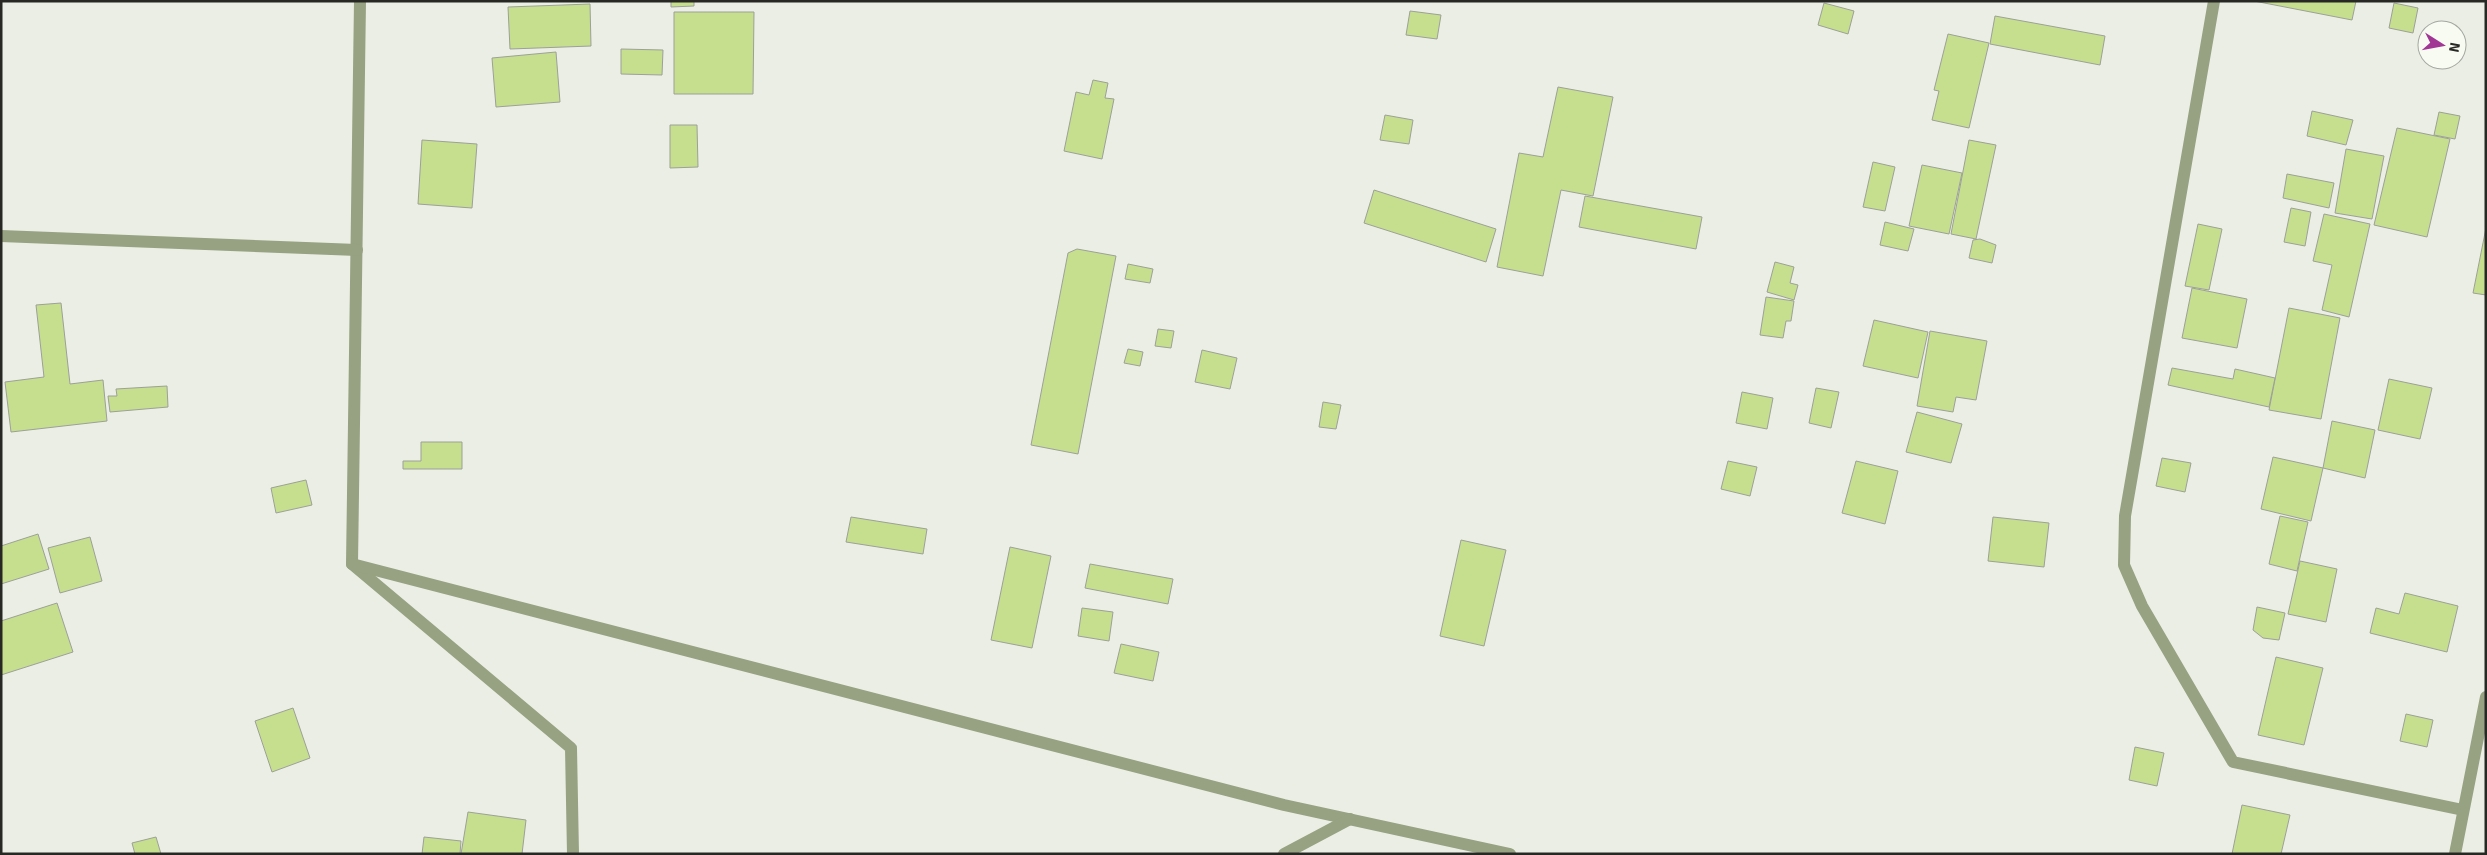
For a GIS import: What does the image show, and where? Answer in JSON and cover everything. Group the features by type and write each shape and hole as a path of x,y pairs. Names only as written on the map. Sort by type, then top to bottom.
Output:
{"street":[{"path":"352,564 360,1"},
{"path":"2214,1 2125,516 2124,565 2142,606 2233,762 2463,810"},
{"path":"1,236 357,250"},
{"path":"352,564 1284,805 1510,854"},
{"path":"352,564 571,748 574,854"},
{"path":"2455,854 2486,696"},
{"path":"1284,854 1350,819"}],"building":[{"path":"671,1 694,1 694,6 671,7"},
{"path":"2254,1 2356,1 2352,20"},
{"path":"1824,3 1854,11 1848,34 1818,25"},
{"path":"2394,3 2418,8 2413,33 2389,28"},
{"path":"590,4 591,46 510,49 508,7"},
{"path":"1410,11 1441,15 1437,39 1406,35"},
{"path":"674,12 754,12 753,94 674,94"},
{"path":"1995,16 2105,36 2100,65 1990,44"},
{"path":"1948,34 1989,43 1969,128 1932,120 1939,91 1934,90"},
{"path":"621,49 663,50 662,75 621,74"},
{"path":"556,52 560,102 496,107 492,58"},
{"path":"1093,80 1108,83 1105,98 1114,99 1102,159 1064,151 1076,92 1089,95"},
{"path":"1558,87 1613,97 1593,196 1561,190 1543,276 1497,267 1519,153 1543,157"},
{"path":"2312,111 2353,120 2346,145 2307,136"},
{"path":"2439,112 2460,116 2455,139 2434,135"},
{"path":"1385,115 1413,120 1409,144 1380,140"},
{"path":"670,125 697,125 698,167 670,168"},
{"path":"2397,128 2450,139 2427,237 2374,225"},
{"path":"422,140 477,144 472,208 418,204"},
{"path":"1969,140 1996,145 1976,239 1951,234"},
{"path":"2346,149 2384,156 2372,219 2335,213"},
{"path":"1873,162 1895,167 1885,211 1863,207"},
{"path":"1922,165 1962,173 1949,234 1909,226"},
{"path":"2287,174 2334,183 2329,208 2283,198"},
{"path":"1374,190 1496,229 1486,262 1364,223"},
{"path":"1585,196 1702,217 1696,249 1579,227"},
{"path":"2291,208 2311,212 2305,246 2284,242"},
{"path":"2324,214 2370,224 2349,317 2322,310 2332,265 2313,261"},
{"path":"1885,222 1914,229 1908,251 1880,245"},
{"path":"2198,224 2222,229 2209,290 2185,286"},
{"path":"2486,228 2486,295 2473,293"},
{"path":"1980,239 1996,245 1992,263 1969,258 1973,240"},
{"path":"1077,249 1116,256 1078,454 1031,445 1068,253"},
{"path":"1775,262 1794,267 1790,283 1798,285 1794,300 1767,292"},
{"path":"1128,264 1153,269 1150,283 1125,279"},
{"path":"2192,288 2247,299 2237,348 2182,338"},
{"path":"1766,297 1794,301 1791,321 1786,321 1783,338 1760,335"},
{"path":"61,303 70,384 103,380 107,421 11,432 5,382 44,377 36,305"},
{"path":"2289,308 2340,318 2321,419 2269,410"},
{"path":"1874,320 1928,332 1918,378 1863,366"},
{"path":"1158,329 1174,331 1171,348 1155,346"},
{"path":"1930,331 1987,341 1976,400 1956,397 1953,412 1917,406"},
{"path":"1128,349 1143,352 1140,366 1124,363"},
{"path":"1202,350 1237,358 1230,389 1195,382"},
{"path":"2172,368 2233,379 2235,369 2275,378 2269,407 2168,385"},
{"path":"2389,379 2432,388 2420,439 2378,430"},
{"path":"167,386 168,407 110,412 108,396 117,396 116,389"},
{"path":"1816,388 1839,392 1831,428 1809,423"},
{"path":"1742,392 1773,398 1767,429 1736,423"},
{"path":"1323,402 1341,405 1336,429 1319,427"},
{"path":"1917,412 1962,424 1951,463 1906,452"},
{"path":"2332,421 2375,430 2365,478 2323,468"},
{"path":"421,442 462,442 462,469 403,469 403,461 421,461"},
{"path":"2273,457 2323,468 2311,521 2261,509"},
{"path":"2162,458 2191,463 2185,492 2156,486"},
{"path":"1728,461 1757,467 1750,496 1721,489"},
{"path":"1856,461 1898,471 1885,524 1842,513"},
{"path":"306,480 312,505 276,513 271,488"},
{"path":"2280,516 2308,522 2297,571 2269,564"},
{"path":"851,517 927,529 923,554 846,542"},
{"path":"1993,517 2049,523 2044,567 1988,561"},
{"path":"38,534 49,569 1,584 1,546"},
{"path":"90,537 102,581 60,593 48,548"},
{"path":"1461,540 1506,550 1484,646 1440,636"},
{"path":"1010,547 1051,556 1032,648 991,640"},
{"path":"2300,561 2337,569 2326,622 2288,614"},
{"path":"1090,564 1173,579 1168,604 1085,588"},
{"path":"2405,593 2458,606 2447,652 2370,633 2376,608 2399,614"},
{"path":"57,603 73,652 1,675 1,621"},
{"path":"2257,607 2285,613 2279,640 2263,638 2253,630"},
{"path":"1082,608 1113,612 1109,641 1078,636"},
{"path":"1121,644 1159,652 1153,681 1114,673"},
{"path":"2276,657 2323,668 2304,745 2258,735"},
{"path":"293,708 310,758 272,772 255,721"},
{"path":"2406,714 2433,720 2427,747 2400,741"},
{"path":"2135,747 2164,753 2157,786 2129,780"},
{"path":"2242,805 2290,815 2281,854 2232,854"},
{"path":"468,812 526,820 522,854 461,854"},
{"path":"156,837 161,854 135,854 132,843"},
{"path":"424,837 461,841 460,854 422,854"}]}
